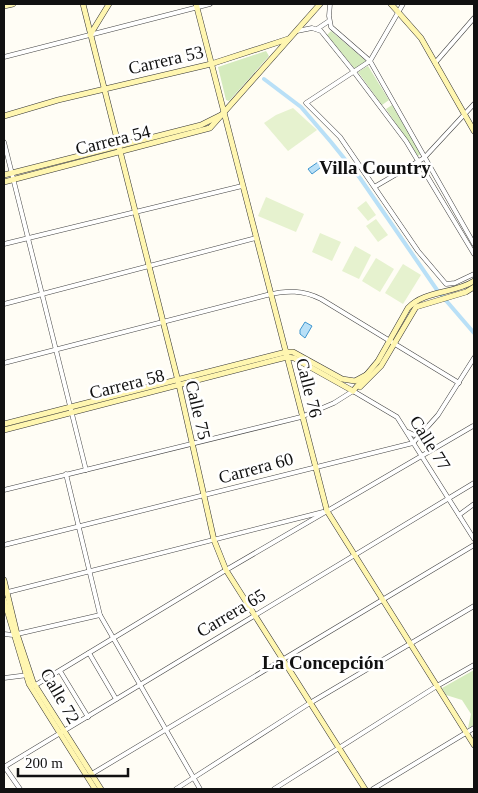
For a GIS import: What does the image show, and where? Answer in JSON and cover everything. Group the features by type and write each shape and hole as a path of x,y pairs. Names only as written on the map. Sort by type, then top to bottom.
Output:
{"street":[{"path":"4,6 13,4"},
{"name":"Calle 75","path":"82,4 178,382 214,540 226,570 365,789"},
{"path":"90,35 109,4"},
{"path":"4,57 196,5 210,4"},
{"path":"291,38 320,4"},
{"path":"330,4 329,21 331,27 370,61 474,244"},
{"path":"391,4 420,38 474,132"},
{"path":"403,4 397,10 370,61 307,100 307,106 340,137 376,186 418,251 446,284 455,283 474,274"},
{"name":"Calle 76","path":"196,5 301,417 327,511 474,745"},
{"path":"435,63 474,18"},
{"path":"86,19 93,24 98,22"},
{"path":"297,31 317,29 329,21"},
{"path":"323,34 327,28 331,27"},
{"path":"317,29 354,72 419,162 474,254"},
{"name":"Carrera 53","path":"4,116 104,89 211,64 291,38"},
{"name":"Carrera 54","path":"4,182 210,128 291,38"},
{"path":"382,109 392,102"},
{"path":"226,124 234,103"},
{"path":"376,186 424,158 474,104"},
{"name":"Carrera 54","path":"4,175 201,125 224,114"},
{"path":"166,134 168,140"},
{"path":"4,142 86,470"},
{"path":"60,160 62,167"},
{"path":"4,244 242,186"},
{"path":"4,304 256,238"},
{"path":"4,490 301,417 334,403 373,376 416,306 464,288 474,281"},
{"path":"448,294 466,292 474,286"},
{"path":"4,363 270,294 294,291 308,293 321,299 459,382"},
{"path":"353,391 393,341"},
{"path":"286,355 293,352 349,381 360,379 368,374"},
{"name":"Carrera 58","path":"4,424 22,422 286,355"},
{"name":"Calle 77","path":"286,355 391,412 408,432 421,456 474,539"},
{"path":"413,443 438,415 474,358"},
{"name":"Carrera 58","path":"4,430 22,422"},
{"path":"34,687 226,570 473,426"},
{"path":"408,432 414,435 425,431"},
{"name":"Carrera 60","path":"4,545 79,528 314,466 413,443"},
{"path":"66,474 100,615 142,684 200,789"},
{"name":"Carrera 65","path":"4,767 449,499 474,482"},
{"path":"459,515 474,504"},
{"path":"5,593 327,511"},
{"path":"297,518 303,521 301,527"},
{"path":"89,776 474,545"},
{"name":"Calle 72","path":"4,580 5,593 15,635"},
{"name":"Calle 72","path":"4,600 28,675 95,789"},
{"path":"176,789 310,703 474,606"},
{"path":"4,634 15,635 100,615"},
{"path":"89,653 116,699"},
{"path":"274,789 437,686 474,665"},
{"path":"60,671 88,716"},
{"path":"4,678 28,675"},
{"path":"373,789 474,728"},
{"path":"4,767 20,789"},
{"name":"Calle 72","path":"89,776 100,789"}],"green space":[{"path":"331,31 366,61 355,69 327,35"},
{"path":"266,51 269,56 229,101 226,100 218,67"},
{"path":"368,66 389,100 382,105 358,72"},
{"path":"392,105 421,154 418,156 386,109"},
{"path":"293,108 317,130 288,151 264,123 276,115"},
{"path":"266,197 304,214 296,232 258,216"},
{"path":"366,201 376,215 368,221 357,208"},
{"path":"376,219 388,235 378,242 366,226"},
{"path":"320,233 341,242 332,261 312,252"},
{"path":"355,246 371,255 359,279 342,271"},
{"path":"376,258 394,269 380,292 362,281"},
{"path":"403,264 421,275 403,304 385,293"},
{"path":"474,670 474,725 468,728 471,714 462,700 446,695 442,688"}],"water":[{"path":"321,160 324,165 312,174 308,169"},
{"path":"305,322 312,326 305,338 300,334 300,330"}],"waterway":[{"path":"264,79 301,107 331,142 360,178 437,290 474,333"}],"district":[{"name":"Villa Country","path":"375,167"},
{"name":"La Concepción","path":"323,662"}]}
